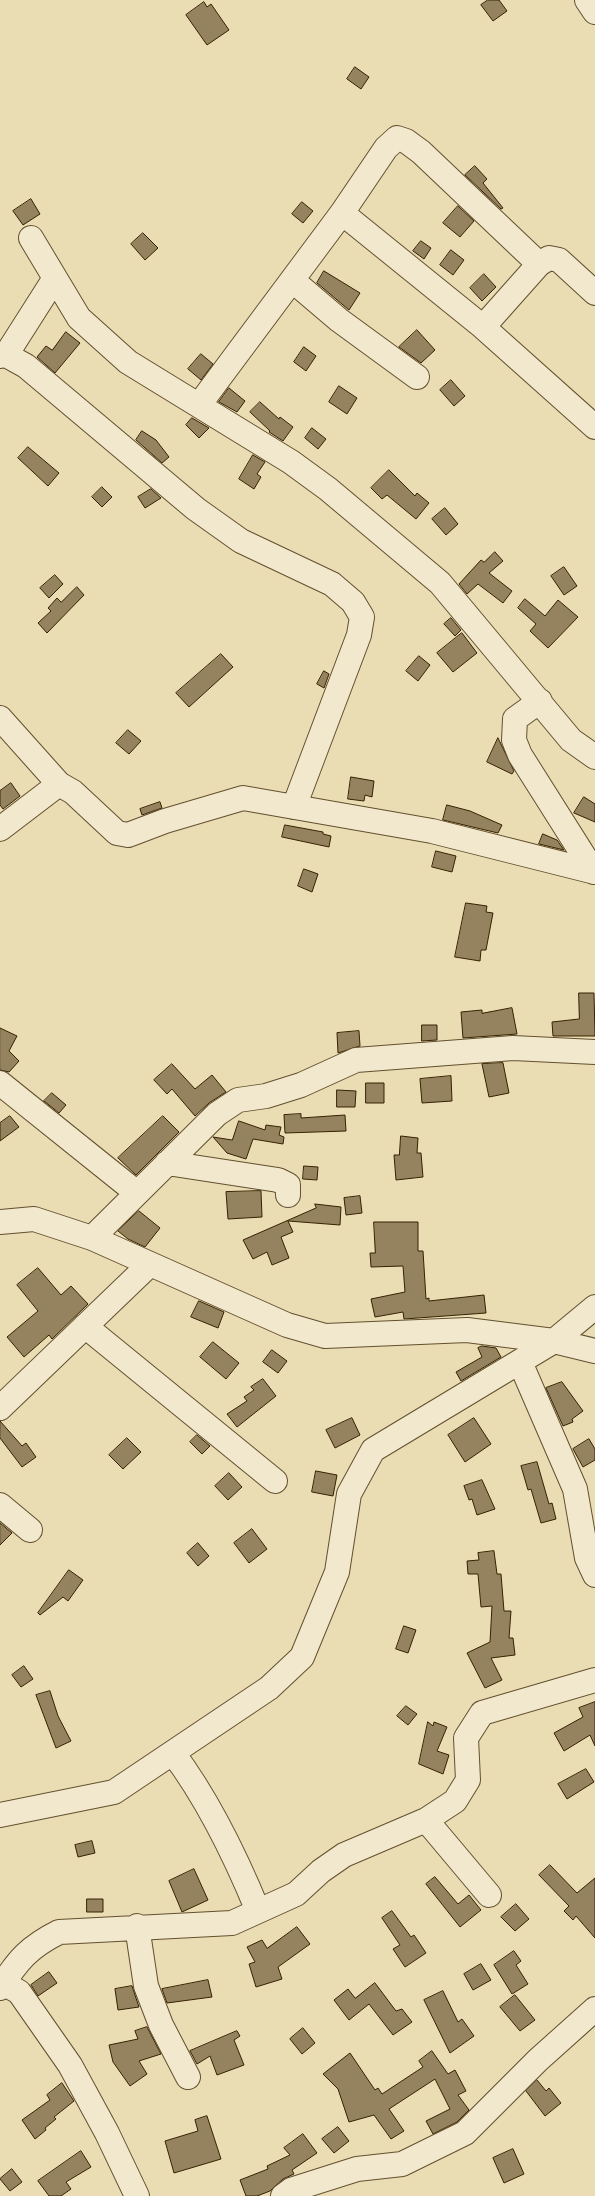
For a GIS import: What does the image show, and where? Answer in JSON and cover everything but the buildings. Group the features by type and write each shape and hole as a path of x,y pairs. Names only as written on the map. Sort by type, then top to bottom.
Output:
{"street":[{"path":"587,0 595,12"},
{"path":"199,405 342,213 386,148 397,138 406,141 420,152 539,264"},
{"path":"342,213 483,328 595,427"},
{"path":"31,238 79,318 121,355 291,462 328,489 440,583 571,740 595,757"},
{"path":"483,328 539,264 549,258 559,260 595,293"},
{"path":"55,278 3,356 26,366 196,509 241,541 332,584 353,602 362,617 359,635 294,808"},
{"path":"292,280 339,320 417,377"},
{"path":"540,701 515,719 514,740 520,755 595,872"},
{"path":"0,718 59,784 73,792 117,833 128,835 165,821 243,798 432,831 595,872"},
{"path":"0,829 59,784"},
{"path":"92,1238 217,1114 238,1100 266,1096 302,1085 356,1060 513,1048 595,1052"},
{"path":"0,1083 137,1193"},
{"path":"167,1163 278,1180 288,1185 288,1195"},
{"path":"0,1222 34,1219 92,1238 287,1325 325,1336 467,1330 554,1342 595,1351"},
{"path":"0,1408 150,1264"},
{"path":"0,1815 114,1792 269,1688 302,1657 337,1572 349,1494 373,1450 554,1342 595,1307"},
{"path":"85,1326 274,1481"},
{"path":"520,1362 575,1489 587,1558 595,1575"},
{"path":"0,1505 30,1530"},
{"path":"137,2196 107,2132 70,2065 19,1992 2,1986 13,1968 35,1944 59,1932 137,1926 232,1923 296,1894 321,1871 344,1855 426,1820 455,1801 468,1780 466,1738 482,1713 595,1680"},
{"path":"173,1753 198,1786 241,1871 258,1911"},
{"path":"426,1820 489,1895"},
{"path":"137,1926 146,1986 161,2025 188,2078"},
{"path":"283,2196 291,2190 357,2169 402,2164 466,2133 538,2060 595,2009"}]}
